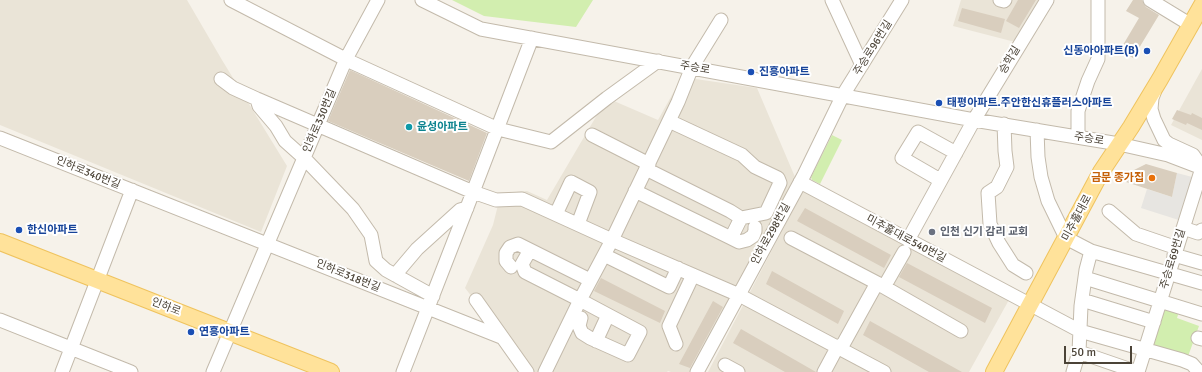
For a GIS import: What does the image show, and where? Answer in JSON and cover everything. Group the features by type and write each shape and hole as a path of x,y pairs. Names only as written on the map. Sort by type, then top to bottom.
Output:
{"main road":[{"name":"미추홀대로","path":"994,372 1101,172 1160,79 1202,5"},
{"name":"인하로","path":"0,242 331,372"}],"street":[{"path":"231,0 346,59 498,128 551,142 607,98 658,61"},
{"name":"인하로330번길","path":"213,372 346,59 378,0"},
{"name":"주승로","path":"422,0 481,29 974,120 1119,144 1168,156 1202,168"},
{"path":"832,0 862,65"},
{"name":"주승로96번길","path":"843,95 901,0"},
{"path":"1000,0 1005,0"},
{"name":"승학길","path":"974,120 1046,0"},
{"path":"1078,137 1078,111 1088,81 1098,59 1098,0"},
{"path":"1150,0 1191,25"},
{"path":"545,372 590,280 612,240 678,102 692,68 721,20"},
{"path":"403,372 474,192 532,38"},
{"path":"221,79 233,88 257,99 474,192 496,200 522,199 556,214 739,295 840,347 884,372"},
{"path":"1160,79 1152,98 1151,109 1156,124 1164,140 1169,144 1193,155 1202,168"},
{"name":"인하로298번길","path":"697,372 800,182 843,95"},
{"path":"257,99 259,106 276,126 285,141 304,158 353,209 371,235 376,261 430,302"},
{"path":"824,372 906,246 940,180 974,120"},
{"path":"592,135 741,218 766,213 780,184 778,178 755,167 742,155 669,121"},
{"path":"1004,124 1007,168 998,187 988,193 990,224 999,243 1013,265 1026,274"},
{"path":"1037,130 1038,157 1041,177 1048,201 1066,238 1091,251 1202,283"},
{"path":"940,180 902,158 918,132 956,153"},
{"name":"인하로340번길","path":"0,138 132,190 62,372"},
{"name":"주승로69번길","path":"1138,372 1202,168"},
{"path":"556,214 571,182 590,192 578,224"},
{"name":"미추홀대로540번길","path":"800,182 906,246 1013,295 1080,331 1182,360 1192,364 1199,372"},
{"path":"132,190 267,244"},
{"path":"635,191 739,242 747,240 753,236 755,227"},
{"path":"395,275 417,249 460,210 467,208"},
{"path":"1109,211 1136,234 1202,263"},
{"path":"731,238 741,218"},
{"path":"1183,228 1201,234"},
{"path":"791,238 881,285 961,331"},
{"name":"인하로318번길","path":"267,244 430,302 501,336"},
{"path":"511,267 506,261 506,253 510,247 518,244 590,280"},
{"path":"530,250 522,264 525,272 640,332 628,355 582,333 579,326 581,318"},
{"path":"1073,372 1079,352 1082,300 1091,251"},
{"path":"604,255 669,287 678,268"},
{"path":"676,344 669,326 693,275"},
{"path":"1085,278 1202,314"},
{"path":"476,300 526,372"},
{"path":"1082,300 1154,322"},
{"path":"596,341 608,315"},
{"path":"0,320 131,372"},
{"path":"1079,352 1138,372"},
{"path":"725,365 738,372"}],"shaded area":[{"path":"0,0 187,0 287,166 261,232 0,125"},
{"path":"961,0 1040,0 1015,42 953,26"},
{"path":"1202,69 1202,140 1171,125"},
{"name":"진흥아파트","path":"682,77 757,88 795,177 691,372 531,372 465,288 493,225 501,193 527,191 547,200 607,98 658,120"},
{"path":"1177,173 1196,178 1185,222 1141,208 1147,189 1172,197"},
{"path":"803,191 1010,298 969,372 708,372"}],"green space":[{"path":"452,0 593,0 576,27 484,16"},
{"path":"832,135 842,140 820,184 812,180 811,177"},
{"path":"1165,297 1181,305 1177,318 1199,326 1186,362 1145,350"}],"building":[{"path":"1018,0 1036,0 1019,28 1006,21"},
{"path":"1133,0 1142,0 1146,7 1159,15 1133,58 1120,50 1139,18 1126,11"},
{"path":"962,8 1005,19 1001,33 958,21"},
{"name":"윤성아파트","path":"350,70 487,133 469,181 328,121"},
{"path":"1177,110 1191,115 1192,113 1202,118 1202,130 1187,123 1186,125 1172,119"},
{"name":"금문 종가집","path":"1146,164 1177,173 1172,197 1126,182 1134,170"},
{"path":"805,208 891,255 884,268 797,221"},
{"path":"907,263 992,308 985,323 899,277"},
{"path":"772,271 844,311 838,324 766,284"},
{"path":"601,278 665,311 660,323 594,291"},
{"path":"713,301 723,307 690,368 679,364"},
{"path":"870,321 962,372 929,372 863,335"},
{"path":"741,329 816,372 785,372 733,343"}],"place":[{"name":"신동아아파트(B)","path":"1147,51"},
{"name":"진흥아파트","path":"751,72"},
{"name":"태평아파트.주안한신휴플러스아파트","path":"939,103"},
{"name":"윤성아파트","path":"409,127"},
{"name":"금문 종가집","path":"1152,178"},
{"name":"한신아파트","path":"19,230"},
{"name":"인천 신기 감리 교회","path":"932,232"},
{"name":"연흥아파트","path":"191,332"}]}
